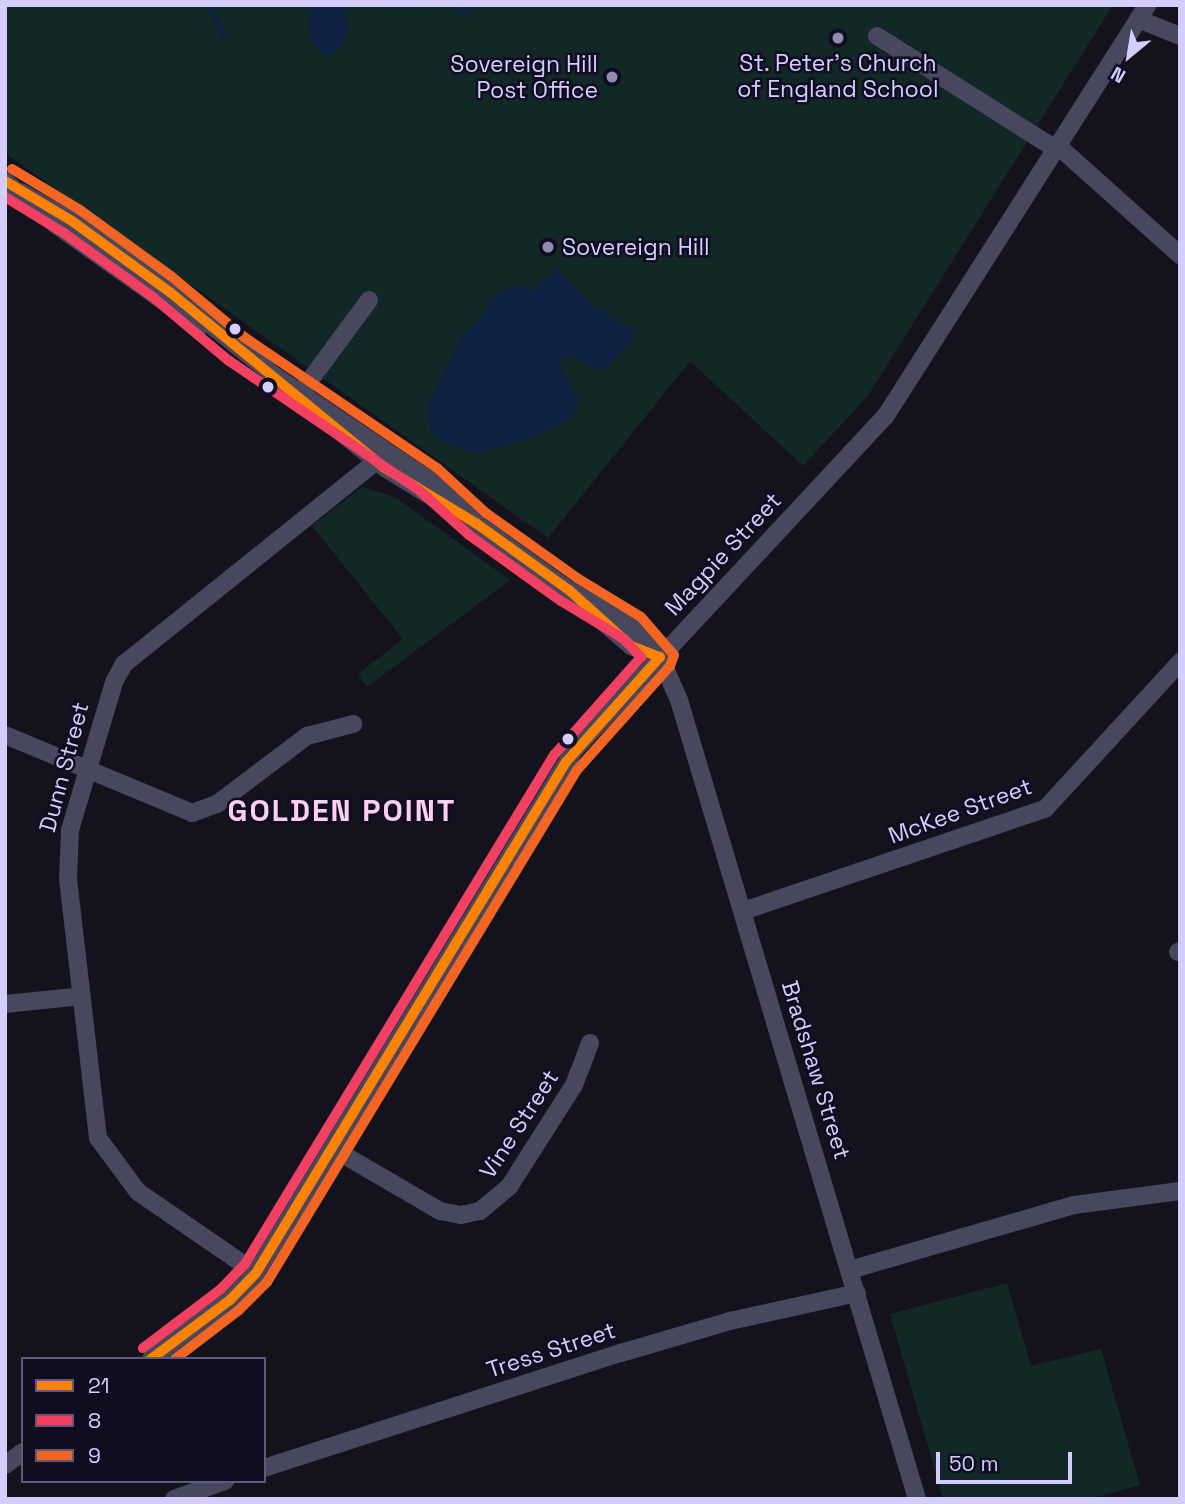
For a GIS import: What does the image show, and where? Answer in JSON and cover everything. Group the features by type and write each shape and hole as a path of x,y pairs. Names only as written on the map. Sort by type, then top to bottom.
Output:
{"street":[{"path":"1142,12 1180,36"},
{"name":"Magpie Street","path":"153,1357 230,1300 256,1273 566,762 660,657 885,417 1142,12"},
{"path":"877,36 1057,148 1180,255"},
{"path":"5,181 382,457 429,480 477,524 569,590 631,646 660,657"},
{"path":"302,391 369,300"},
{"path":"272,374 302,391 382,457"},
{"name":"Dunn Street","path":"256,1273 138,1192 102,1146 67,857 87,768 124,664 382,457"},
{"name":"Bradshaw Street","path":"660,657 679,700 917,1499"},
{"name":"McKee Street","path":"743,911 1045,809 1180,662"},
{"path":"5,735 87,768 179,810 197,813 217,804 307,736 353,724"},
{"path":"5,1004 82,996"},
{"name":"Vine Street","path":"332,1148 440,1211 469,1214 489,1206 509,1187 574,1085 590,1043"},
{"path":"850,1270 1074,1205 1180,1191"},
{"name":"Tress Street","path":"266,1467 621,1353 730,1321 857,1293"},
{"path":"5,1465 21,1453"},
{"path":"174,1499 219,1483"}],"green space":[{"name":"Sovereign Hill","path":"5,5 1113,5 867,397 803,466 690,361 548,538 5,153"},
{"path":"362,487 395,497 510,580 367,687 358,674 403,639 312,526"},
{"path":"1007,1283 1031,1366 1101,1349 1140,1485 1089,1499 943,1499 890,1314"}],"water":[{"path":"556,269 590,303 634,331 631,343 605,369 595,370 572,355 562,359 560,364 579,400 574,415 539,435 477,454 438,440 429,427 427,405 461,337 480,319 494,296 517,284 531,292"}],"waterway":[{"path":"209,5 223,36"},
{"path":"387,5 417,5"},
{"path":"453,5 467,14"},
{"path":"319,7 329,7 330,12 329,17 319,17 319,7"}],"transit line":[{"name":"9","path":"12,169 80,210 171,276 244,337 437,468 486,513 577,578 641,617 674,655 670,666 577,770 267,1282 239,1310 178,1357"},
{"name":"21","path":"5,181 72,221 171,293 385,468 477,524 569,590 631,646 660,657"},
{"name":"8","path":"5,197 64,233 154,298 228,360 420,491 469,535 561,601 624,639 641,657 554,755 245,1264 221,1289 143,1348"},
{"name":"21","path":"154,1357 230,1300 256,1273 566,762 660,657"}],"place":[{"name":"St. Peter's Church of England School","path":"838,38"},
{"name":"Sovereign Hill Post Office","path":"612,77"},
{"name":"Sovereign Hill","path":"548,247"}],"district":[{"name":"GOLDEN POINT","path":"342,811"}]}
